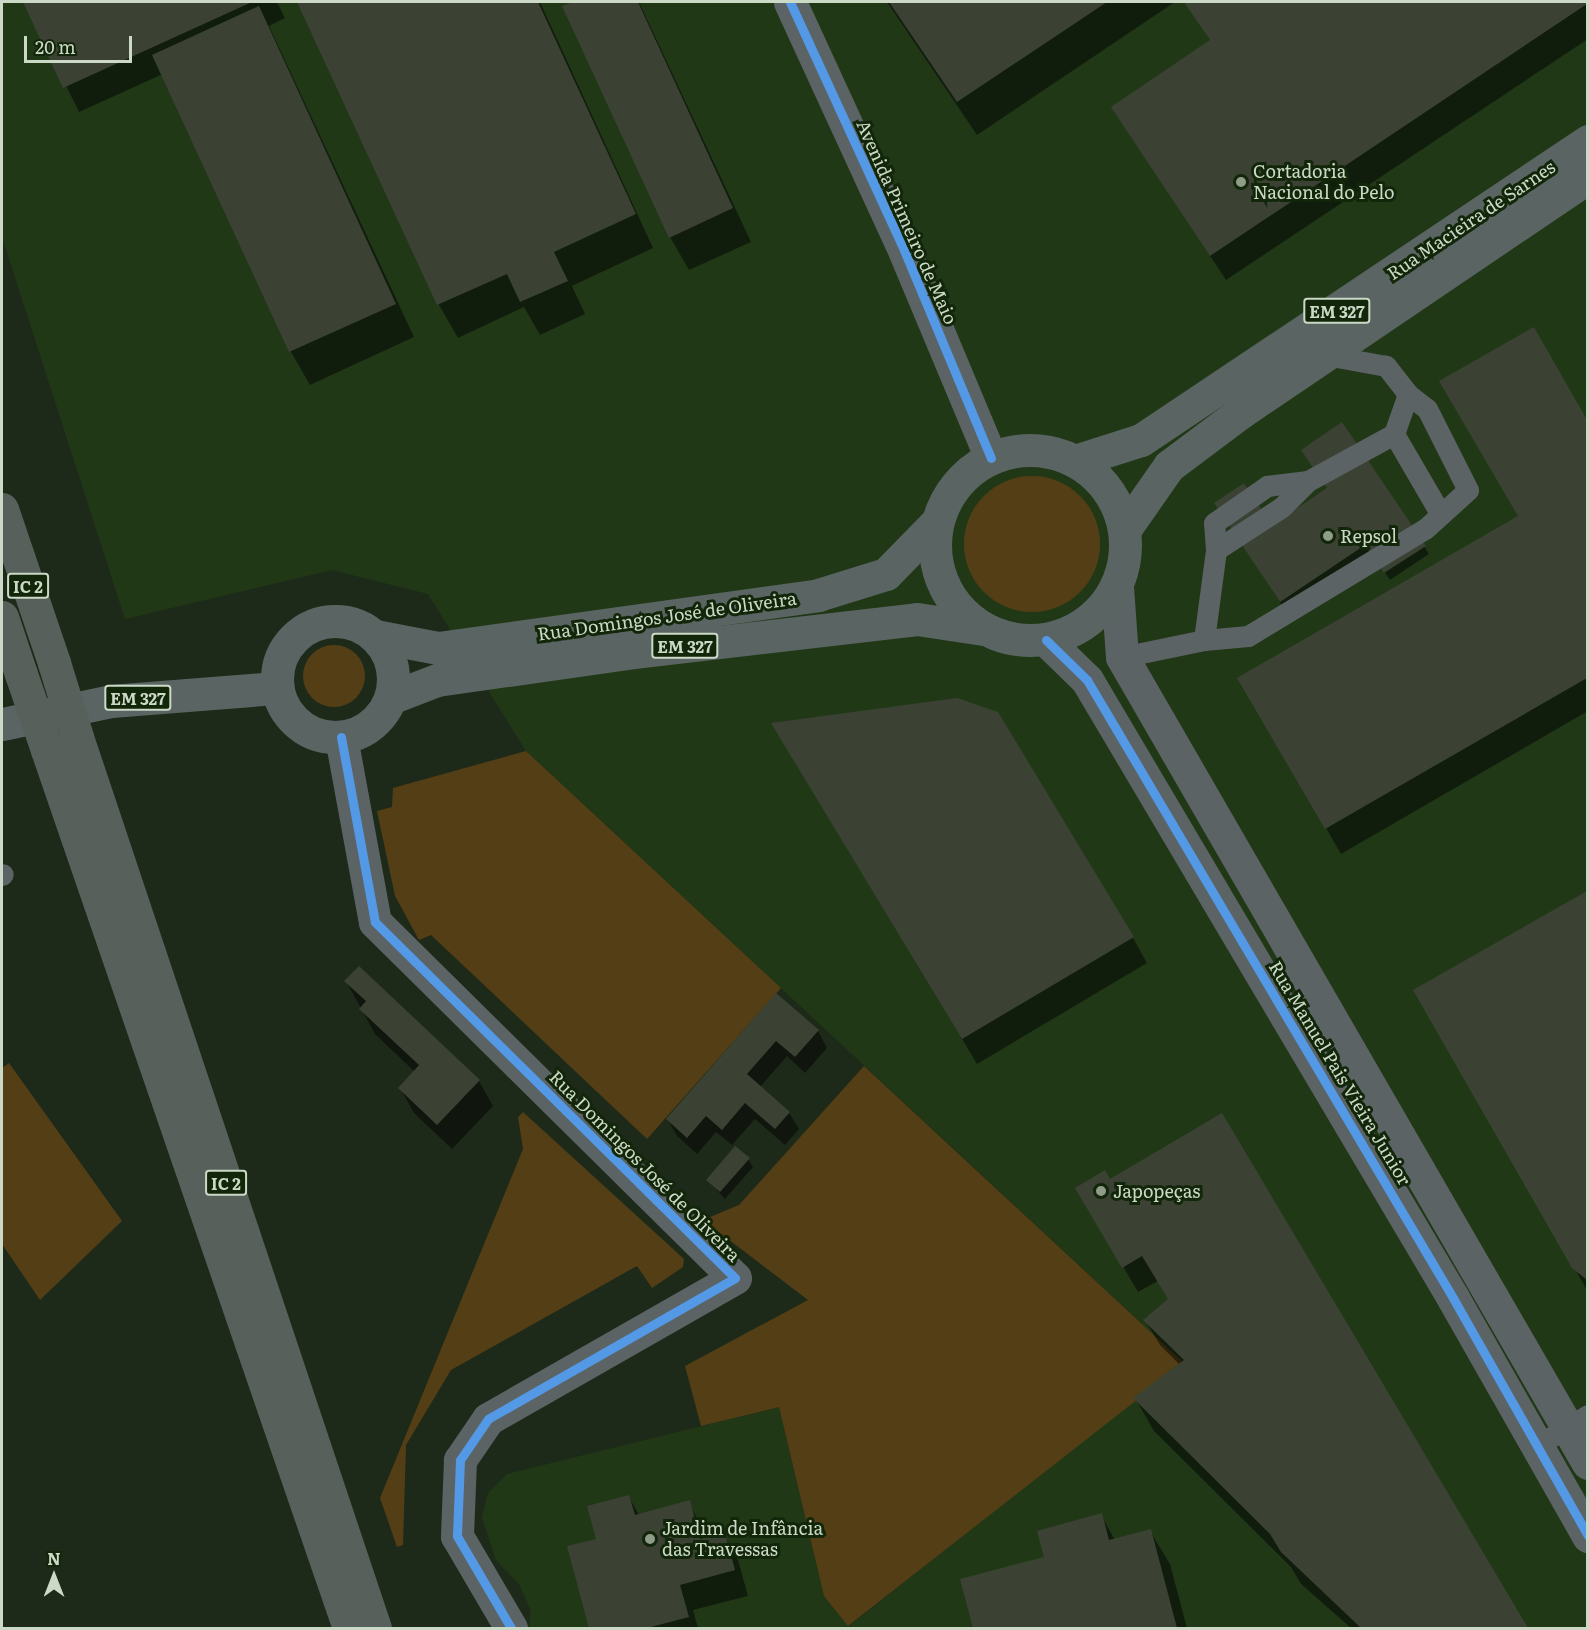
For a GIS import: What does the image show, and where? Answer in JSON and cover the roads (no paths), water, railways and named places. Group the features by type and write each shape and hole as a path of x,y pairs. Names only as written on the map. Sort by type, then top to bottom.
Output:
{"highway":[{"name":"IC 2","path":"2,509 375,1629"},
{"name":"IC 2","path":"2,617 349,1629"}],"main road":[{"name":"Rua Macieira de Sarnes","path":"1076,461 1150,434 1587,141"},
{"name":"Rua Macieira de Sarnes","path":"1125,530 1169,466 1326,355 1587,177"},
{"name":"EM 327","path":"1019,450 1048,451 1076,461 1099,478 1116,502 1125,530 1126,559 1117,587 1100,611 1077,629 1046,640 1014,639 983,629 958,609 941,581 935,553 936,524 947,496 966,474 991,458 1019,450"},
{"name":"Rua Domingos José de Oliveira","path":"277,688 283,653 308,627 343,621 375,636 438,648 818,595 886,574 936,524"},
{"name":"Rua Domingos José de Oliveira","path":"390,698 437,680 657,649 917,619 983,629"},
{"path":"277,688 293,719 324,736 341,737 371,725 390,698 392,665 375,636"},
{"name":"EM 327","path":"2,724 111,701 277,688"}],"street":[{"name":"Avenida Primeiro de Maio","path":"790,2 901,243 991,458"},
{"name":"Rua Manuel Pais Vieira Junior","path":"1117,587 1122,657 1577,1421 1587,1463"},
{"name":"Rua Manuel Pais Vieira Junior","path":"1046,640 1087,680 1447,1288 1587,1536"},
{"name":"Rua Domingos José de Oliveira","path":"341,737 375,922 735,1278 488,1419 460,1460 456,1536 511,1629"}],"lane":[{"path":"1122,657 1204,640 1248,636 1425,530 1440,513 1468,490 1427,409 1408,394 1386,366 1326,355"},
{"path":"1204,640 1216,550 1214,523 1267,486 1308,481 1394,434 1408,394"},
{"path":"1394,434 1440,513"},
{"path":"1536,1446 1577,1421"}],"place":[{"name":"Cortadoria Nacional do Pelo","path":"1241,182"},
{"name":"Repsol","path":"1328,536"},
{"name":"Japopeças","path":"1101,1191"},
{"name":"Jardim de Infância das Travessas","path":"650,1539"}]}
